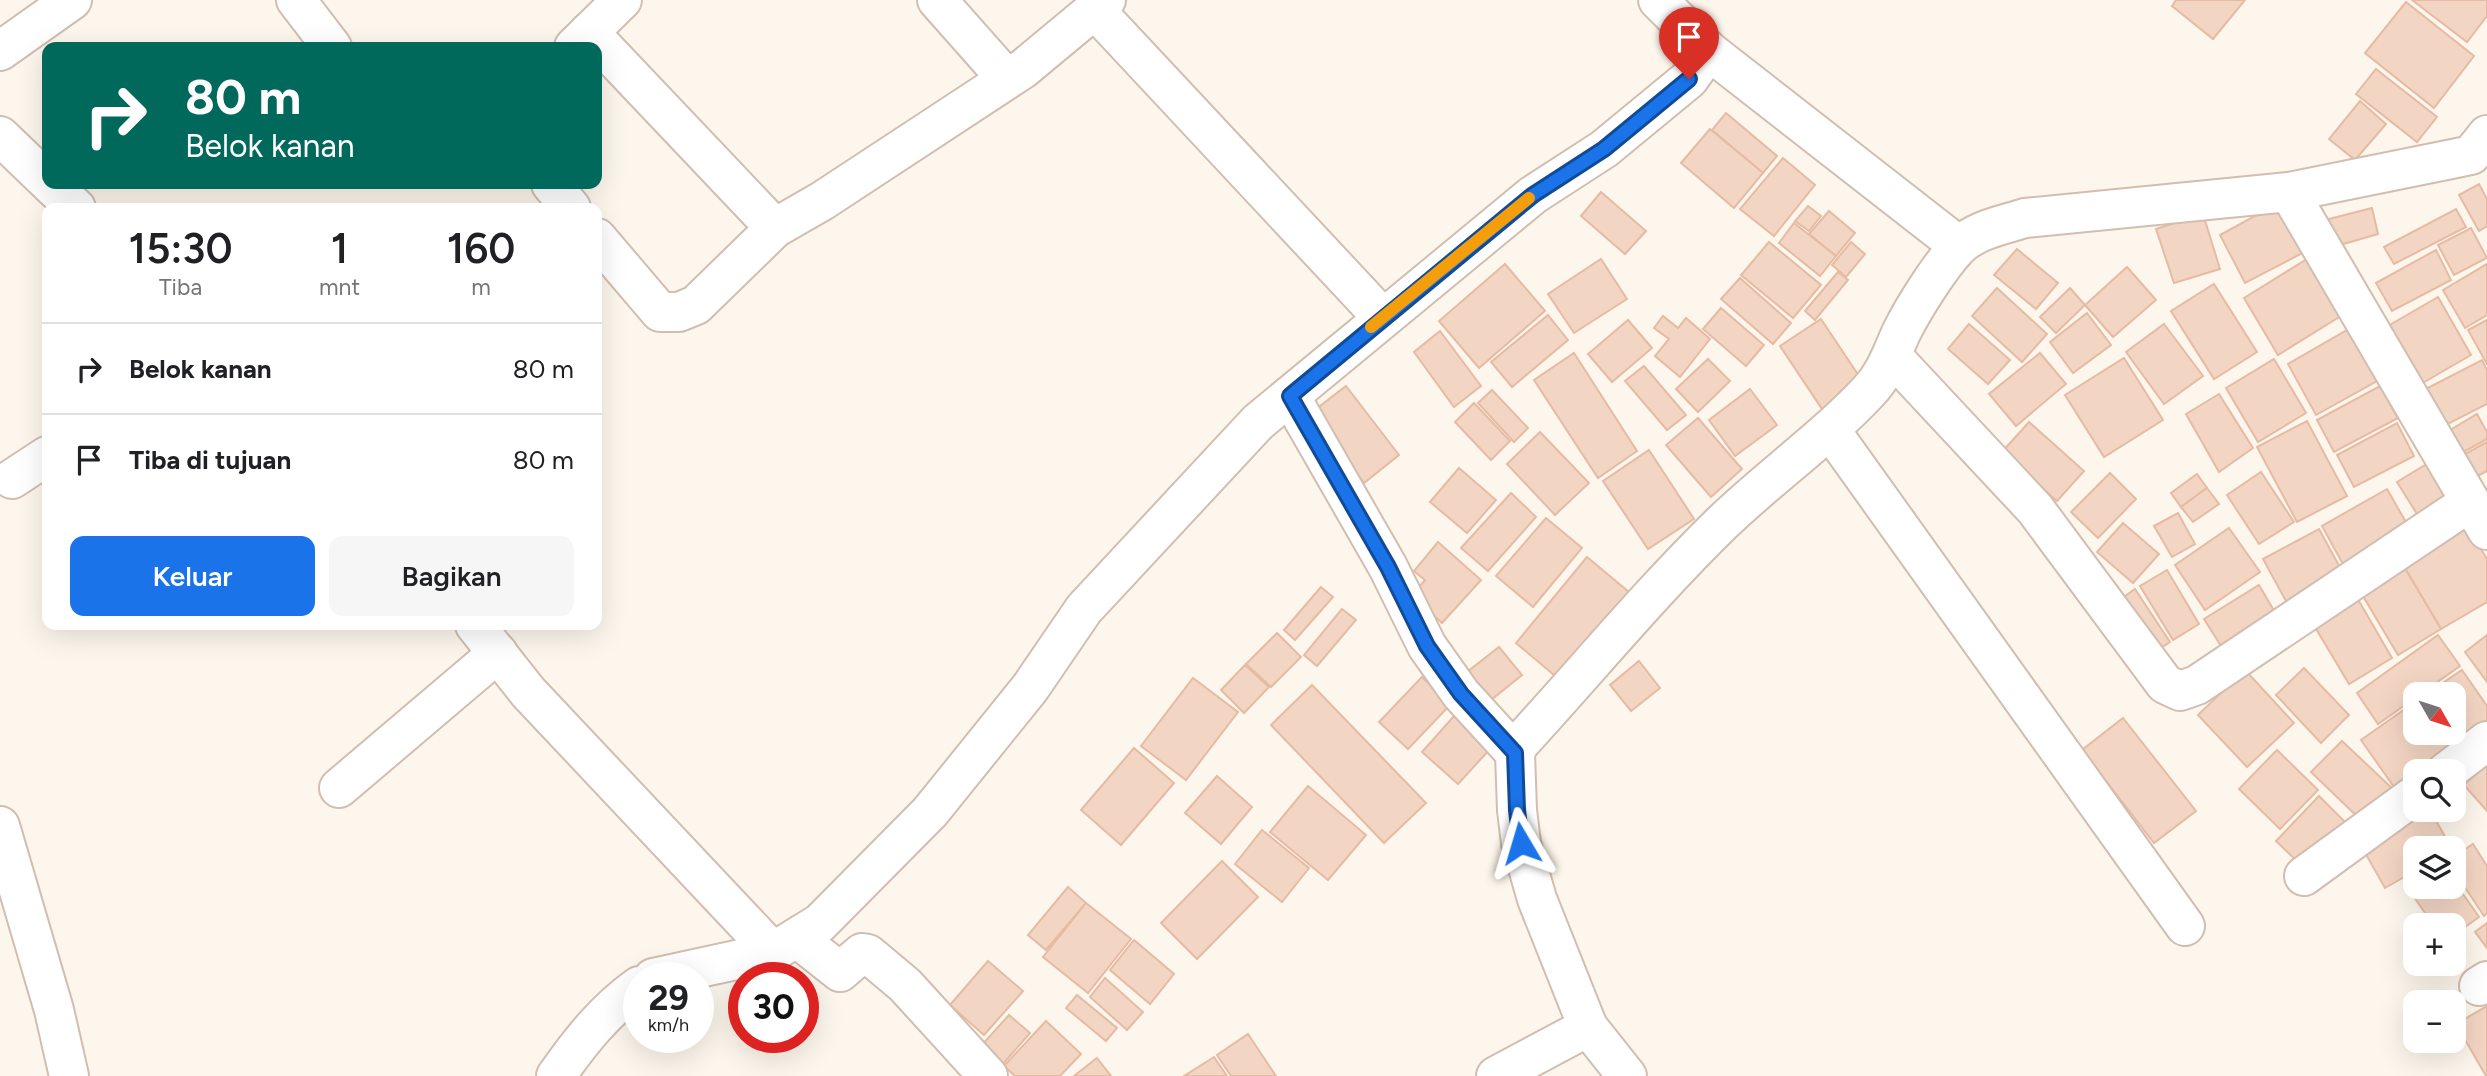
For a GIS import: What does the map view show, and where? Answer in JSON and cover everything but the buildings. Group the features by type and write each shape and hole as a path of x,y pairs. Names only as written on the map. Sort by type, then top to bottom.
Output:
{"street":[{"path":"0,51 72,0"},
{"path":"296,0 328,42"},
{"path":"582,40 622,0"},
{"path":"937,0 1007,79"},
{"path":"1658,0 1709,51 1959,246"},
{"path":"602,244 660,312 679,312 696,305 775,228 822,201 1007,79 1101,5 1382,317"},
{"path":"714,963 785,945 820,923 930,813 1030,688 1084,609 1249,431 1382,317 1533,195 1614,140 1689,79 1709,51"},
{"path":"602,59 775,228"},
{"path":"0,136 42,175"},
{"path":"1628,1076 1588,1027 1552,939 1521,843 1515,753 1519,744 1673,573 1734,512 1831,430 1873,387 1893,356 1901,333 1917,305 1959,246 1984,230 2025,218 2289,192 2481,153"},
{"path":"56,189 71,203"},
{"path":"555,189 567,203"},
{"path":"1893,356 2035,509 2165,684 2180,691 2197,685 2478,516 2289,192"},
{"path":"1290,396 1388,567 1427,646 1461,694 1515,753"},
{"path":"1831,430 2185,926"},
{"path":"12,480 42,459"},
{"path":"339,788 486,639 528,692 785,945 840,972 862,953 868,954 905,985 988,1076"},
{"path":"2463,759 2487,741"},
{"path":"2304,876 2403,803"},
{"path":"0,826 54,1010 69,1076"},
{"path":"556,1076 582,1040 623,998"},
{"path":"1496,1076 1588,1027"}],"slow traffic":[{"path":"1371,327 1529,198"}],"route":[{"path":"1521,843 1515,753 1461,694 1427,646 1388,567 1290,396 1382,317 1533,195 1604,149 1689,79"}]}
